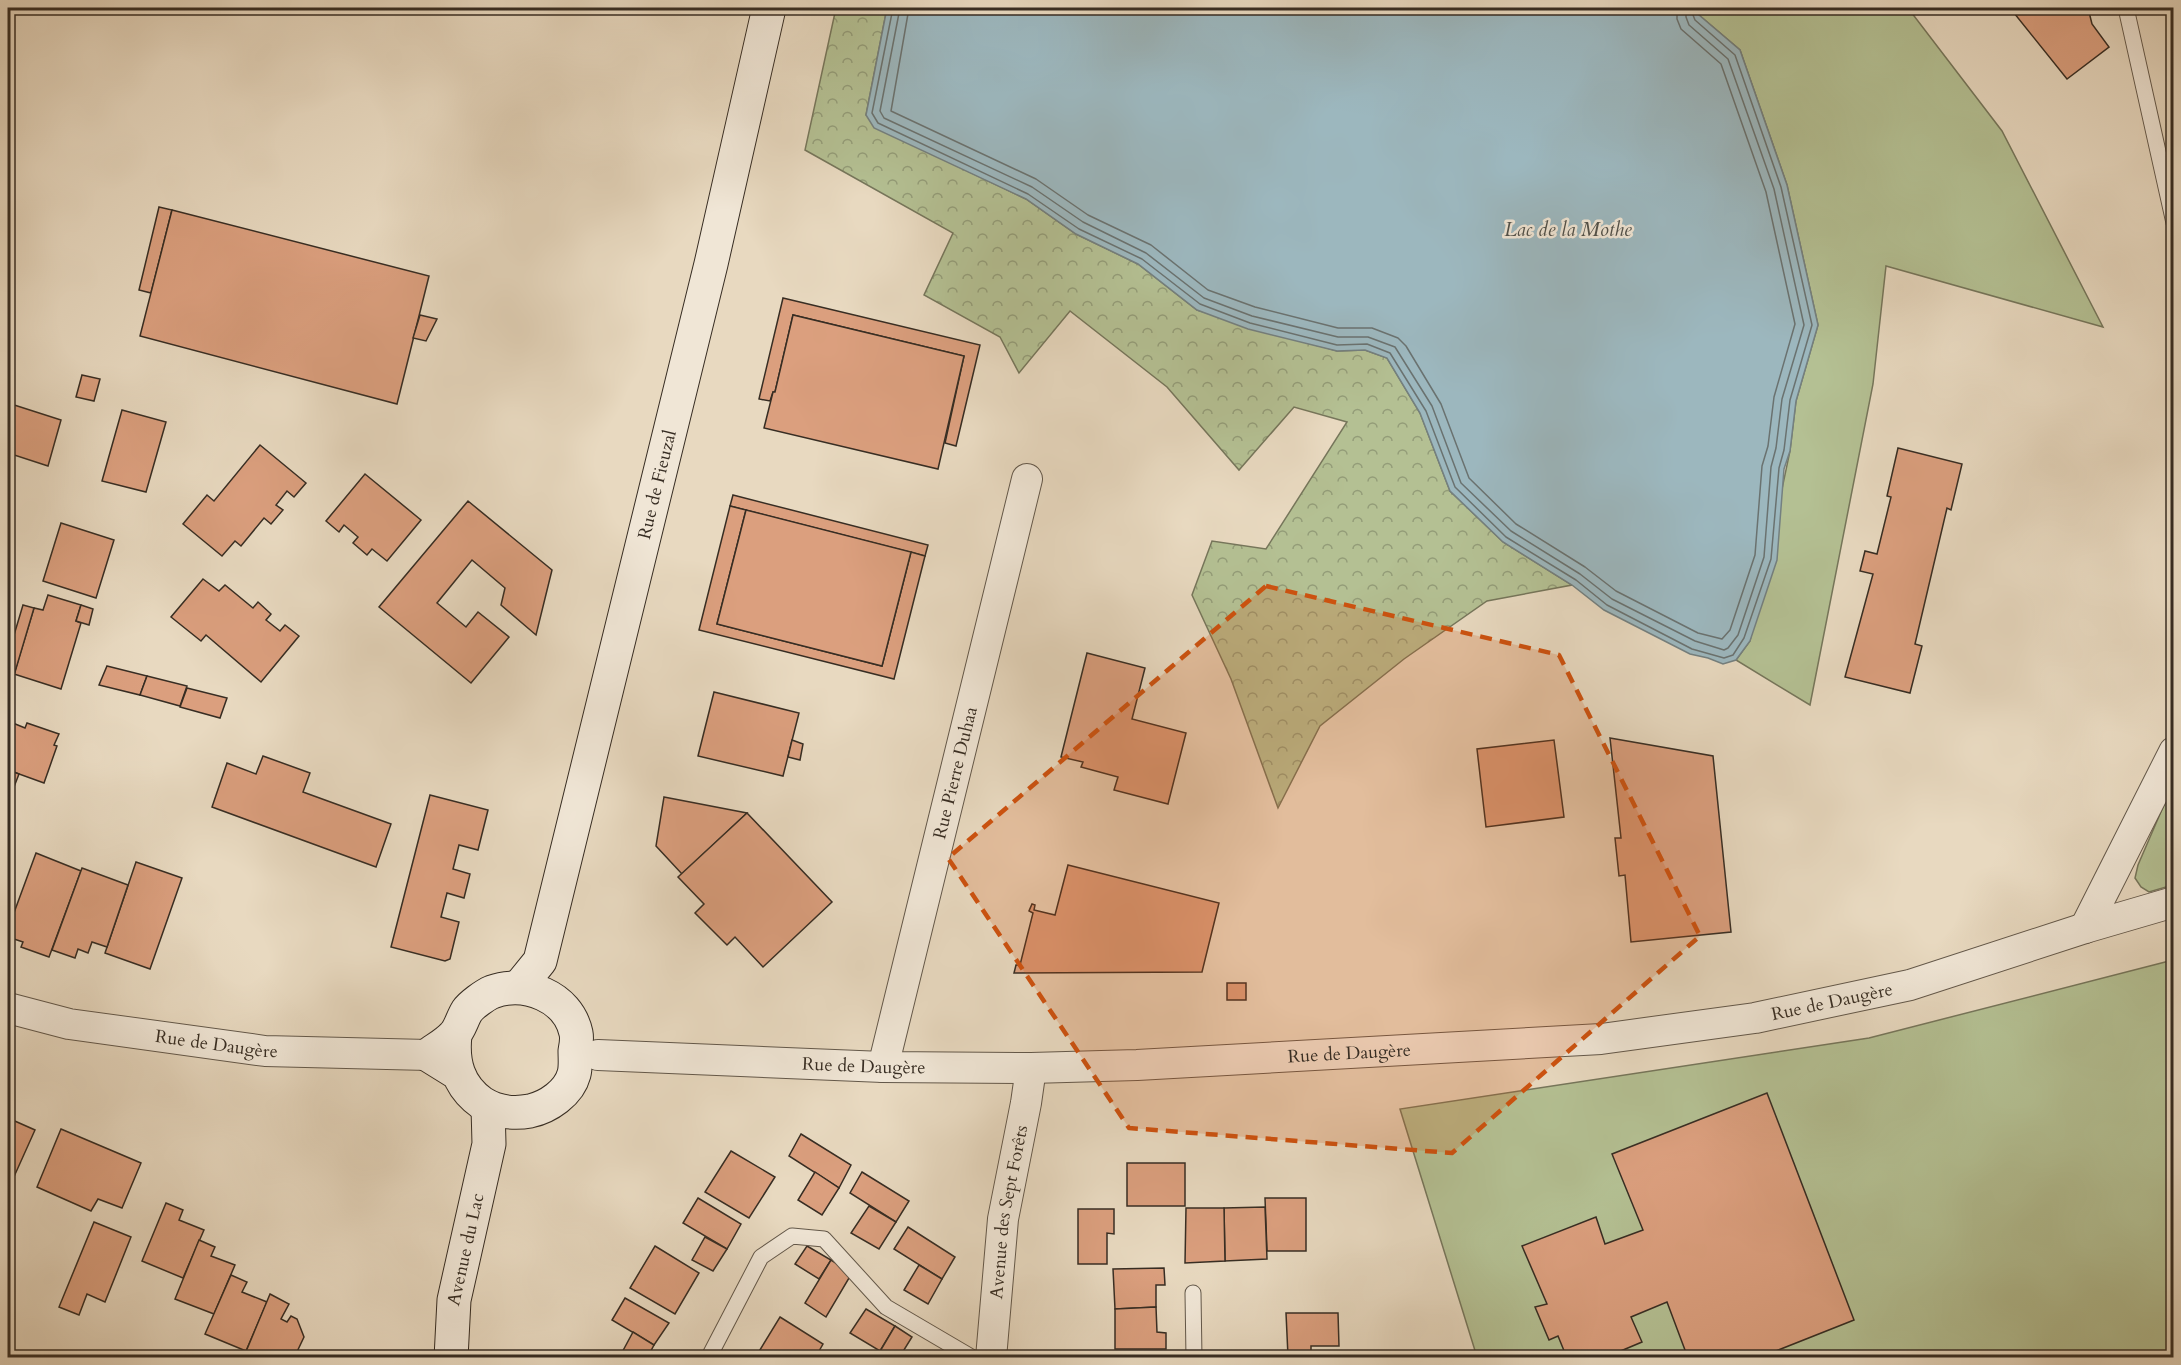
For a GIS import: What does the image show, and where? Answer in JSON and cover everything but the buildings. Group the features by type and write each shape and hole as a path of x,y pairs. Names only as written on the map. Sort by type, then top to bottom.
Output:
{"street":[{"name":"Rue de Fieuzal","path":"519,987 540,961 711,264 769,8"},
{"name":"Rue Pierre Duhaa","path":"883,1066 1027,479"},
{"path":"2085,928 2174,752"},
{"name":"Rue de Daugère","path":"583,1054 883,1066 1031,1068 1137,1065 1601,1039 1755,1018 1910,985 2085,928 2174,902"},
{"path":"540,961 555,1000 568,1015 583,1054 566,1089 553,1101 538,1109 522,1113 505,1112 488,1107 465,1087 457,1073 453,1054 455,1035 468,1009 491,992 519,987 538,991 555,1000"},
{"name":"Rue de Daugère","path":"8,1008 69,1024 265,1051 428,1055"},
{"path":"455,1035 428,1055 457,1073"},
{"name":"Avenue des Sept Forêts","path":"991,1358 1003,1220 1031,1068"},
{"name":"Avenue du Lac","path":"451,1358 454,1300 489,1144 488,1107"},
{"path":"489,1144 522,1113"}],"lane":[{"path":"2126,8 2174,224"},
{"path":"712,1358 711,1353 761,1257 792,1236 824,1239 886,1307 973,1358"},
{"path":"1193,1293 1194,1358"}],"highlighted area":[{"path":"1266,586 1559,655 1700,936 1452,1153 1129,1128 948,858"}],"green space":[{"path":"836,8 887,8 866,115 930,153 1026,199 1076,234 1138,264 1197,310 1337,351 1365,350 1387,358 1420,413 1450,491 1503,542 1572,585 1487,601 1404,659 1320,726 1278,808 1231,679 1192,595 1212,541 1266,549 1347,422 1294,407 1239,470 1167,387 1070,311 1019,373 1000,337 924,295 953,233 805,150"},
{"path":"1700,8 1908,8 2002,131 2103,327 1886,266 1873,384 1810,705 1736,660 1750,641 1790,451 1796,401 1818,325 1787,185 1740,50 1699,15"},
{"path":"2173,784 2173,885 2149,892 2141,887 2135,878 2138,865"},
{"path":"2173,960 2173,1357 1477,1357 1400,1109 1869,1038"}],"water":[{"name":"Lac de la Mothe","path":"887,8 1700,8 1699,15 1740,50 1787,185 1818,325 1796,401 1790,451 1784,469 1777,560 1750,641 1736,660 1723,664 1690,654 1604,610 1572,585 1503,542 1450,491 1420,413 1387,358 1365,350 1337,351 1248,329 1197,310 1138,264 1076,234 1026,199 874,128 866,115"}]}
